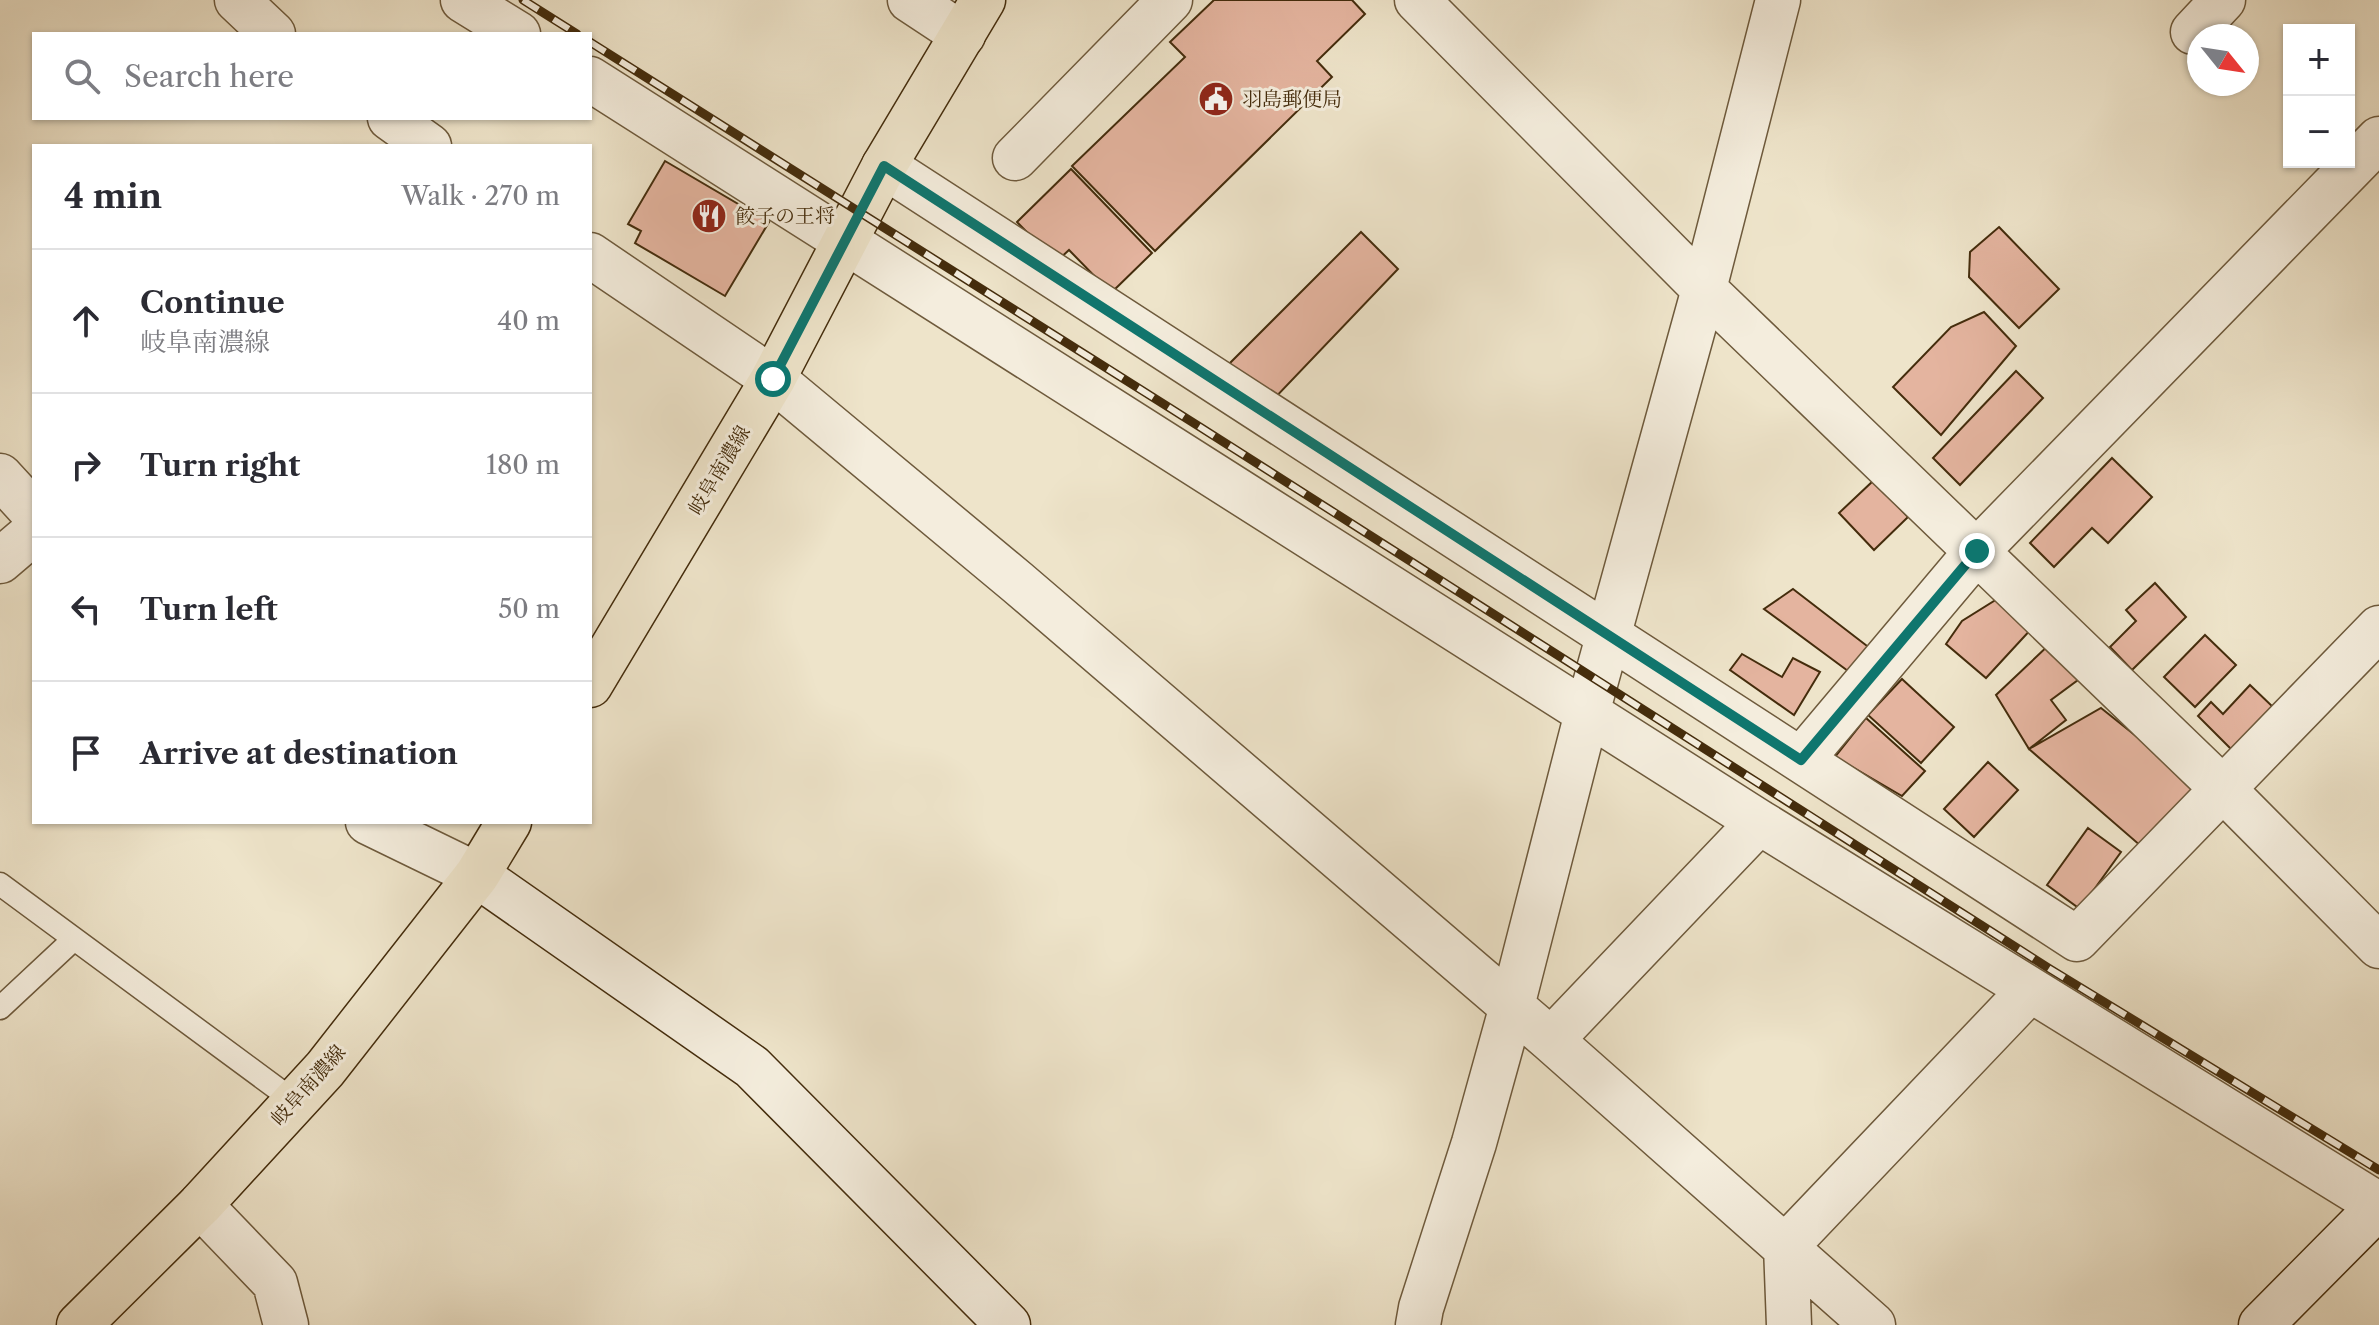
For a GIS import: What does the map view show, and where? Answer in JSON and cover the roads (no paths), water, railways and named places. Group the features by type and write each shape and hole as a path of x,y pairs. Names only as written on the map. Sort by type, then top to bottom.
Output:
{"main road":[{"name":"岐阜南濃線","path":"592,682 773,379 884,166 973,18"},
{"name":"岐阜南濃線","path":"79,1325 200,1205 325,1069 477,875 508,824"}],"street":[{"path":"237,0 271,32"},
{"path":"910,0 973,18"},
{"path":"1015,158 1170,0"},
{"path":"1417,0 1704,289 2224,790 2379,946"},
{"path":"1418,1325 1512,1006 1778,0"},
{"path":"2200,24 2223,0"},
{"path":"592,80 1759,822 2379,1205 2261,1325"},
{"path":"393,120 427,144"},
{"path":"431,144 444,120"},
{"path":"1801,760 1977,551 2379,139"},
{"path":"884,166 2077,939 2379,628"},
{"path":"592,256 773,379 1017,582 1512,1006 1873,1325"},
{"path":"0,476 32,511"},
{"path":"0,561 32,534"},
{"path":"1551,1040 1759,822"},
{"path":"372,824 477,875 752,1067 1008,1325"},
{"path":"1789,1325 1786,1246 2030,990"},
{"path":"200,1205 275,1283 286,1325"}],"lane":[{"path":"0,884 294,1101"},
{"path":"0,1008 74,939"}],"railway":[{"path":"523,0 574,32"},
{"path":"592,43 2050,969 2379,1170"}],"place":[{"name":"羽島郵便局","path":"1216,99"},
{"name":"餃子の王将","path":"709,216"}]}
